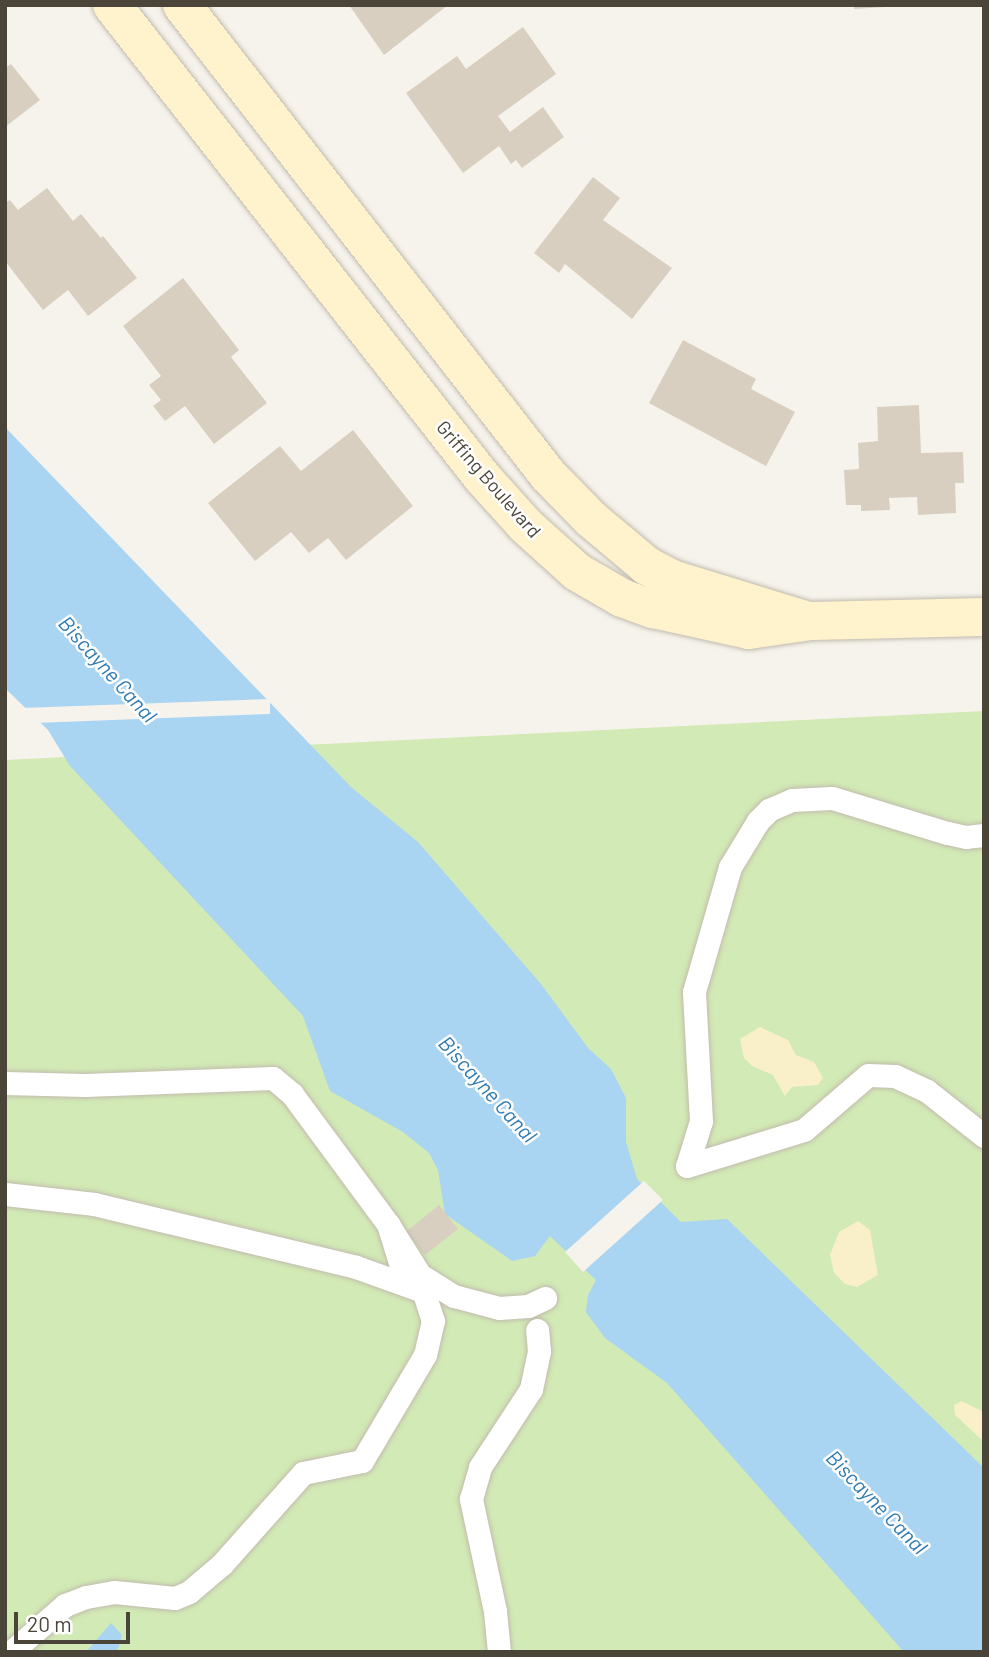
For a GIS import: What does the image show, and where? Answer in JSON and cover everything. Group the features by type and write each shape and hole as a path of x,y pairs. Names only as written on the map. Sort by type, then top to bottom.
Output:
{"street":[{"name":"Griffing Boulevard","path":"112,5 481,477 554,552 577,572 622,598 685,618 749,630 811,621"},
{"path":"182,5 548,475 590,519 647,566 675,580 811,621 984,617"}],"lane":[{"path":"984,835 966,837 947,833 832,798 792,800 769,810 758,821 730,867 697,978 694,1037 701,1121 687,1166 804,1130 868,1075 895,1076 927,1091 984,1136"},
{"path":"5,1083 85,1085 273,1078 292,1094 388,1224 420,1275 454,1296 499,1308 537,1330"},
{"path":"5,1194 94,1204 356,1268 423,1291"},
{"path":"11,1652 65,1605 86,1597 114,1592 175,1598 189,1592 228,1557 303,1473 362,1461 425,1355 433,1321 423,1291 401,1266 388,1224"},
{"path":"499,1308 537,1302 540,1351 531,1389 480,1467 471,1499 493,1598 499,1652"}],"green space":[{"path":"984,711 984,1652 5,1652 5,760"}],"sand":[{"path":"760,1027 788,1040 796,1055 814,1062 823,1078 818,1085 792,1087 785,1096 773,1075 752,1066 744,1058 740,1039"},
{"path":"858,1221 870,1230 878,1275 857,1287 845,1284 834,1273 830,1255 839,1232"},
{"path":"961,1401 984,1412 984,1442 955,1415 954,1405"}],"water":[{"name":"Biscayne Canal","path":"5,427 352,788 418,842 541,984 588,1048 611,1069 626,1098 626,1142 637,1179 681,1222 727,1219 984,1468 984,1652 904,1652 667,1383 605,1338 586,1312 588,1295 596,1280 550,1236 535,1256 512,1261 445,1214 438,1170 429,1153 403,1132 330,1091 303,1016 70,766 48,730 5,688"},
{"path":"111,1623 122,1635 117,1652 86,1652"}],"pier":[{"path":"270,699 270,714 35,723 21,708"},
{"path":"644,1181 663,1200 583,1272 565,1252"}],"building":[{"path":"349,5 448,5 384,55"},
{"path":"854,5 885,5 885,7 854,9"},
{"path":"523,27 556,74 498,116 510,132 543,107 564,137 522,168 516,160 511,164 499,146 463,173 406,93 457,56 466,69"},
{"path":"11,64 40,100 5,127 5,68"},
{"path":"593,177 620,198 603,220 672,268 632,319 565,264 559,273 534,253"},
{"path":"47,188 73,221 81,214 101,238 103,236 137,278 88,316 68,290 43,310 5,261 5,203 10,200 18,210"},
{"path":"183,278 239,350 231,357 267,403 214,444 185,406 165,421 153,406 161,400 149,385 161,376 123,326"},
{"path":"683,340 756,379 751,389 795,412 766,466 649,403"},
{"path":"919,405 921,453 963,452 964,483 955,483 956,513 918,515 917,497 889,498 890,510 861,511 861,505 846,505 844,470 859,469 858,443 878,441 877,407"},
{"path":"353,430 413,506 346,560 328,538 309,553 291,532 255,561 208,503 280,446 301,471"},
{"path":"439,1205 458,1229 425,1255 406,1232"}]}
